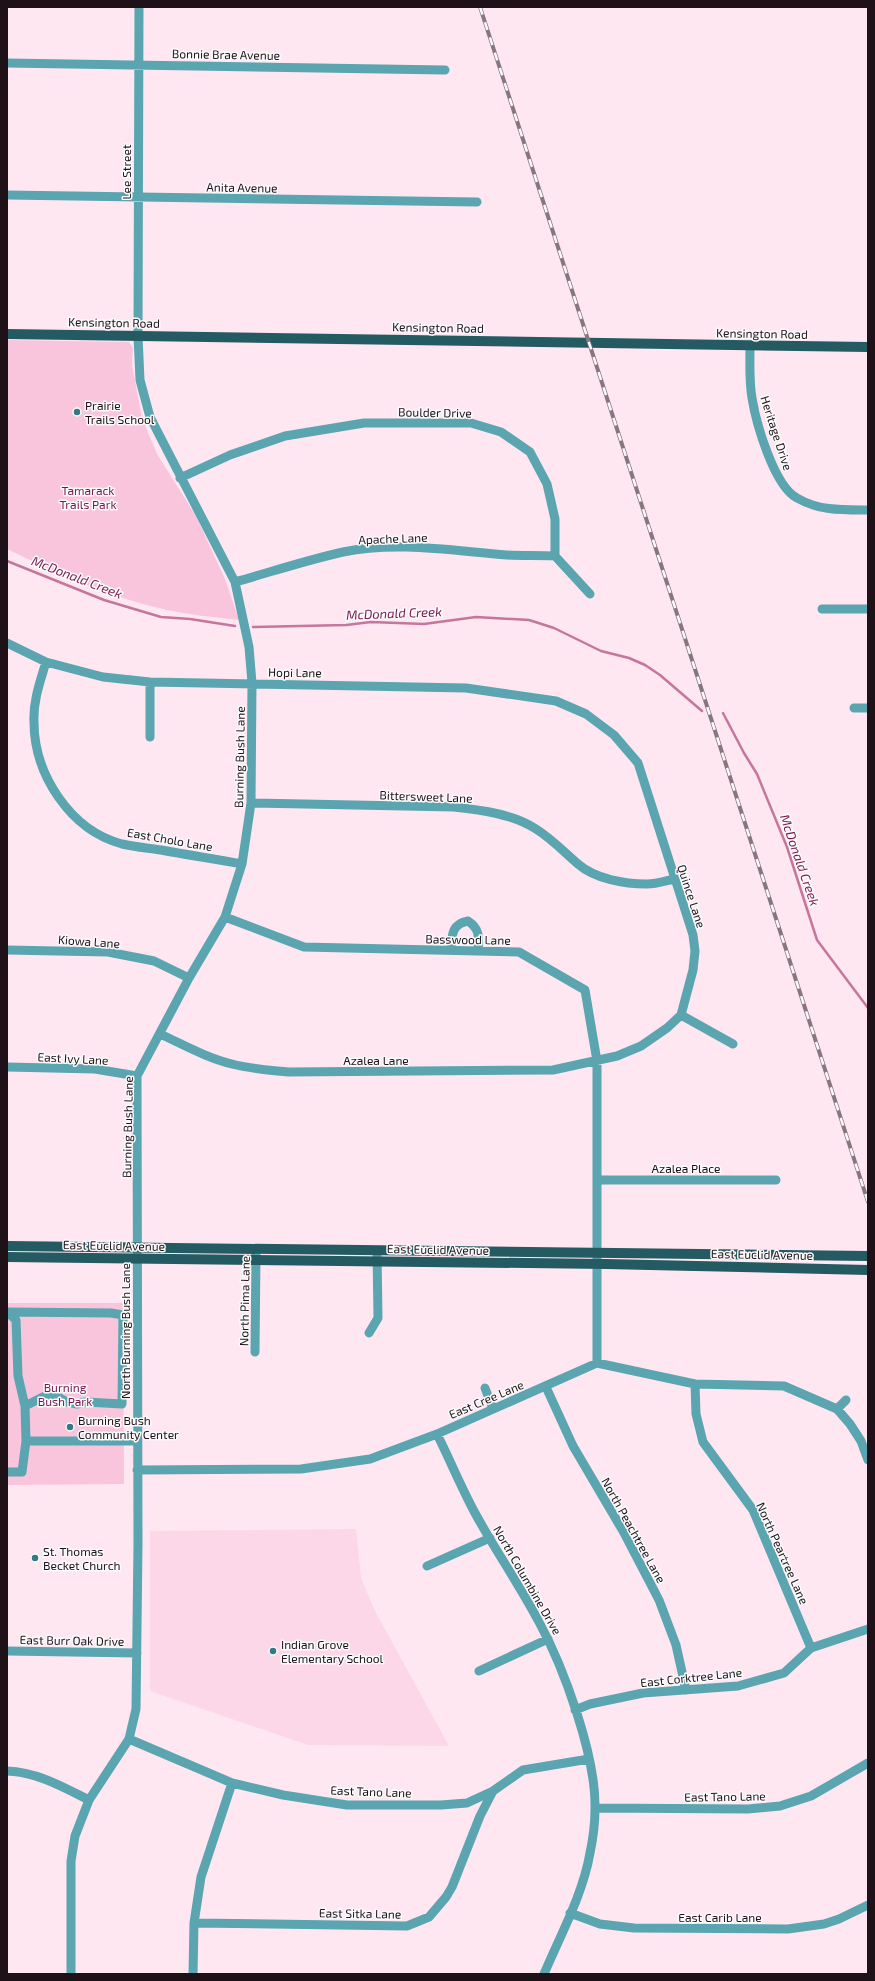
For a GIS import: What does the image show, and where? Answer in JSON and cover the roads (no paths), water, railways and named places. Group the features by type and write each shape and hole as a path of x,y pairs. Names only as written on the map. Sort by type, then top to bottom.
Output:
{"main road":[{"name":"Kensington Road","path":"7,334 868,347"},
{"name":"East Euclid Avenue","path":"7,1246 138,1253"},
{"name":"East Euclid Avenue","path":"7,1257 138,1253 596,1259 868,1256"},
{"name":"East Euclid Avenue","path":"596,1259 868,1270"}],"street":[{"name":"Lee Street","path":"138,336 139,7"},
{"name":"Bonnie Brae Avenue","path":"7,63 446,70"},
{"name":"Anita Avenue","path":"7,195 477,202"},
{"name":"Burning Bush Lane","path":"138,336 140,380 150,417 180,478 235,582 250,647 252,683 252,803 242,864 225,917 189,978 137,1076 138,1253"},
{"name":"Heritage Drive","path":"750,346 750,389 755,411 777,475 792,502 822,508 868,510"},
{"name":"Boulder Drive","path":"180,478 230,455 286,436 364,423 471,423 501,432 530,452 547,484 555,519 555,556"},
{"name":"Apache Lane","path":"235,582 344,552 394,547 431,548 508,555 533,554 555,556"},
{"path":"555,556 590,594"},
{"path":"822,609 868,609"},
{"name":"Hopi Lane","path":"7,643 46,662 103,677 150,682 466,688 556,701 586,714"},
{"name":"East Cholo Lane","path":"46,662 36,700 34,722 37,749 48,780 59,798 76,817 97,833 121,843 242,864"},
{"path":"150,682 150,737"},
{"path":"854,708 868,708"},
{"name":"Quince Lane","path":"586,714 614,735 638,763 693,935 695,951 690,987 681,1015"},
{"name":"Bittersweet Lane","path":"252,803 454,807 486,811 535,828 561,848 578,865 596,875 615,880 647,884 674,879"},
{"name":"Basswood Lane","path":"225,917 304,947 519,952 585,990 597,1061 597,1363"},
{"path":"451,950 454,928 460,923 468,921 475,926 479,932 478,951"},
{"name":"Kiowa Lane","path":"7,950 108,952 154,961 189,978"},
{"path":"597,1061 617,1056 641,1046 681,1015 733,1044"},
{"name":"Azalea Lane","path":"160,1034 205,1055 231,1064 256,1069 288,1072 553,1070 597,1061"},
{"name":"East Ivy Lane","path":"7,1067 95,1069 137,1076"},
{"name":"Azalea Place","path":"597,1180 776,1180"},
{"name":"North Burning Bush Lane","path":"71,1974 73,1846 80,1822 89,1800 129,1739 136,1709 138,1253"},
{"name":"North Pima Lane","path":"255,1352 256,1254"},
{"path":"369,1332 378,1318 378,1256"},
{"path":"7,1472 22,1472 26,1441 25,1406 18,1376 16,1320 8,1312"},
{"path":"8,1312 111,1313 123,1315 122,1404 86,1402 77,1404 67,1402 54,1396 45,1396 25,1406"},
{"path":"597,1363 695,1384 784,1386 837,1409 861,1441 868,1460"},
{"name":"East Cree Lane","path":"137,1470 301,1469 336,1465 370,1458 437,1434 597,1363"},
{"name":"North Peartree Lane","path":"695,1384 696,1414 703,1442 753,1510 811,1648"},
{"name":"North Peachtree Lane","path":"546,1386 573,1446 623,1531 659,1600 676,1645 686,1690"},
{"path":"485,1388 494,1409"},
{"path":"837,1409 846,1400"},
{"name":"North Columbine Drive","path":"437,1434 474,1512 522,1591 548,1639 575,1710 589,1759 595,1808 589,1861 570,1913 544,1974"},
{"path":"26,1441 137,1441"},
{"path":"427,1566 490,1538"},
{"name":"East Corktree Lane","path":"575,1710 590,1704 622,1697 738,1686 784,1673 811,1648 868,1629"},
{"path":"479,1671 548,1639"},
{"name":"East Burr Oak Drive","path":"7,1652 137,1653"},
{"name":"East Tano Lane","path":"129,1739 232,1783 283,1795 347,1805 441,1805 467,1803 481,1798 493,1791 523,1770 589,1759"},
{"name":"East Tano Lane","path":"595,1808 748,1809 780,1806 811,1796 868,1763"},
{"path":"7,1771 25,1773 50,1780 89,1800"},
{"path":"193,1974 194,1923 201,1877 232,1783"},
{"name":"East Sitka Lane","path":"194,1923 407,1926 429,1917 446,1897 452,1887 480,1816 493,1791"},
{"path":"467,1803 473,1806 480,1816"},
{"name":"East Carib Lane","path":"570,1913 600,1924 634,1928 788,1929 824,1924 839,1919 868,1905"}],"waterway":[{"name":"McDonald Creek","path":"7,561 104,600 161,617 190,619 235,626"},
{"name":"McDonald Creek","path":"253,627 346,625 371,622 424,624 476,617 529,620 554,628 601,651 629,658 645,665 660,675 702,711"},
{"name":"McDonald Creek","path":"723,713 757,774 787,847 817,940 868,1008"}],"railway":[{"path":"480,7 868,1202"}],"place":[{"name":"Prairie Trails School","path":"77,412"},
{"name":"Burning Bush Community Center","path":"70,1427"},
{"name":"St. Thomas Becket Church","path":"35,1558"},
{"name":"Indian Grove Elementary School","path":"273,1651"}],"park label":[{"name":"Tamarack Trails Park","path":"88,497"},
{"name":"Burning Bush Park","path":"65,1394"}]}
